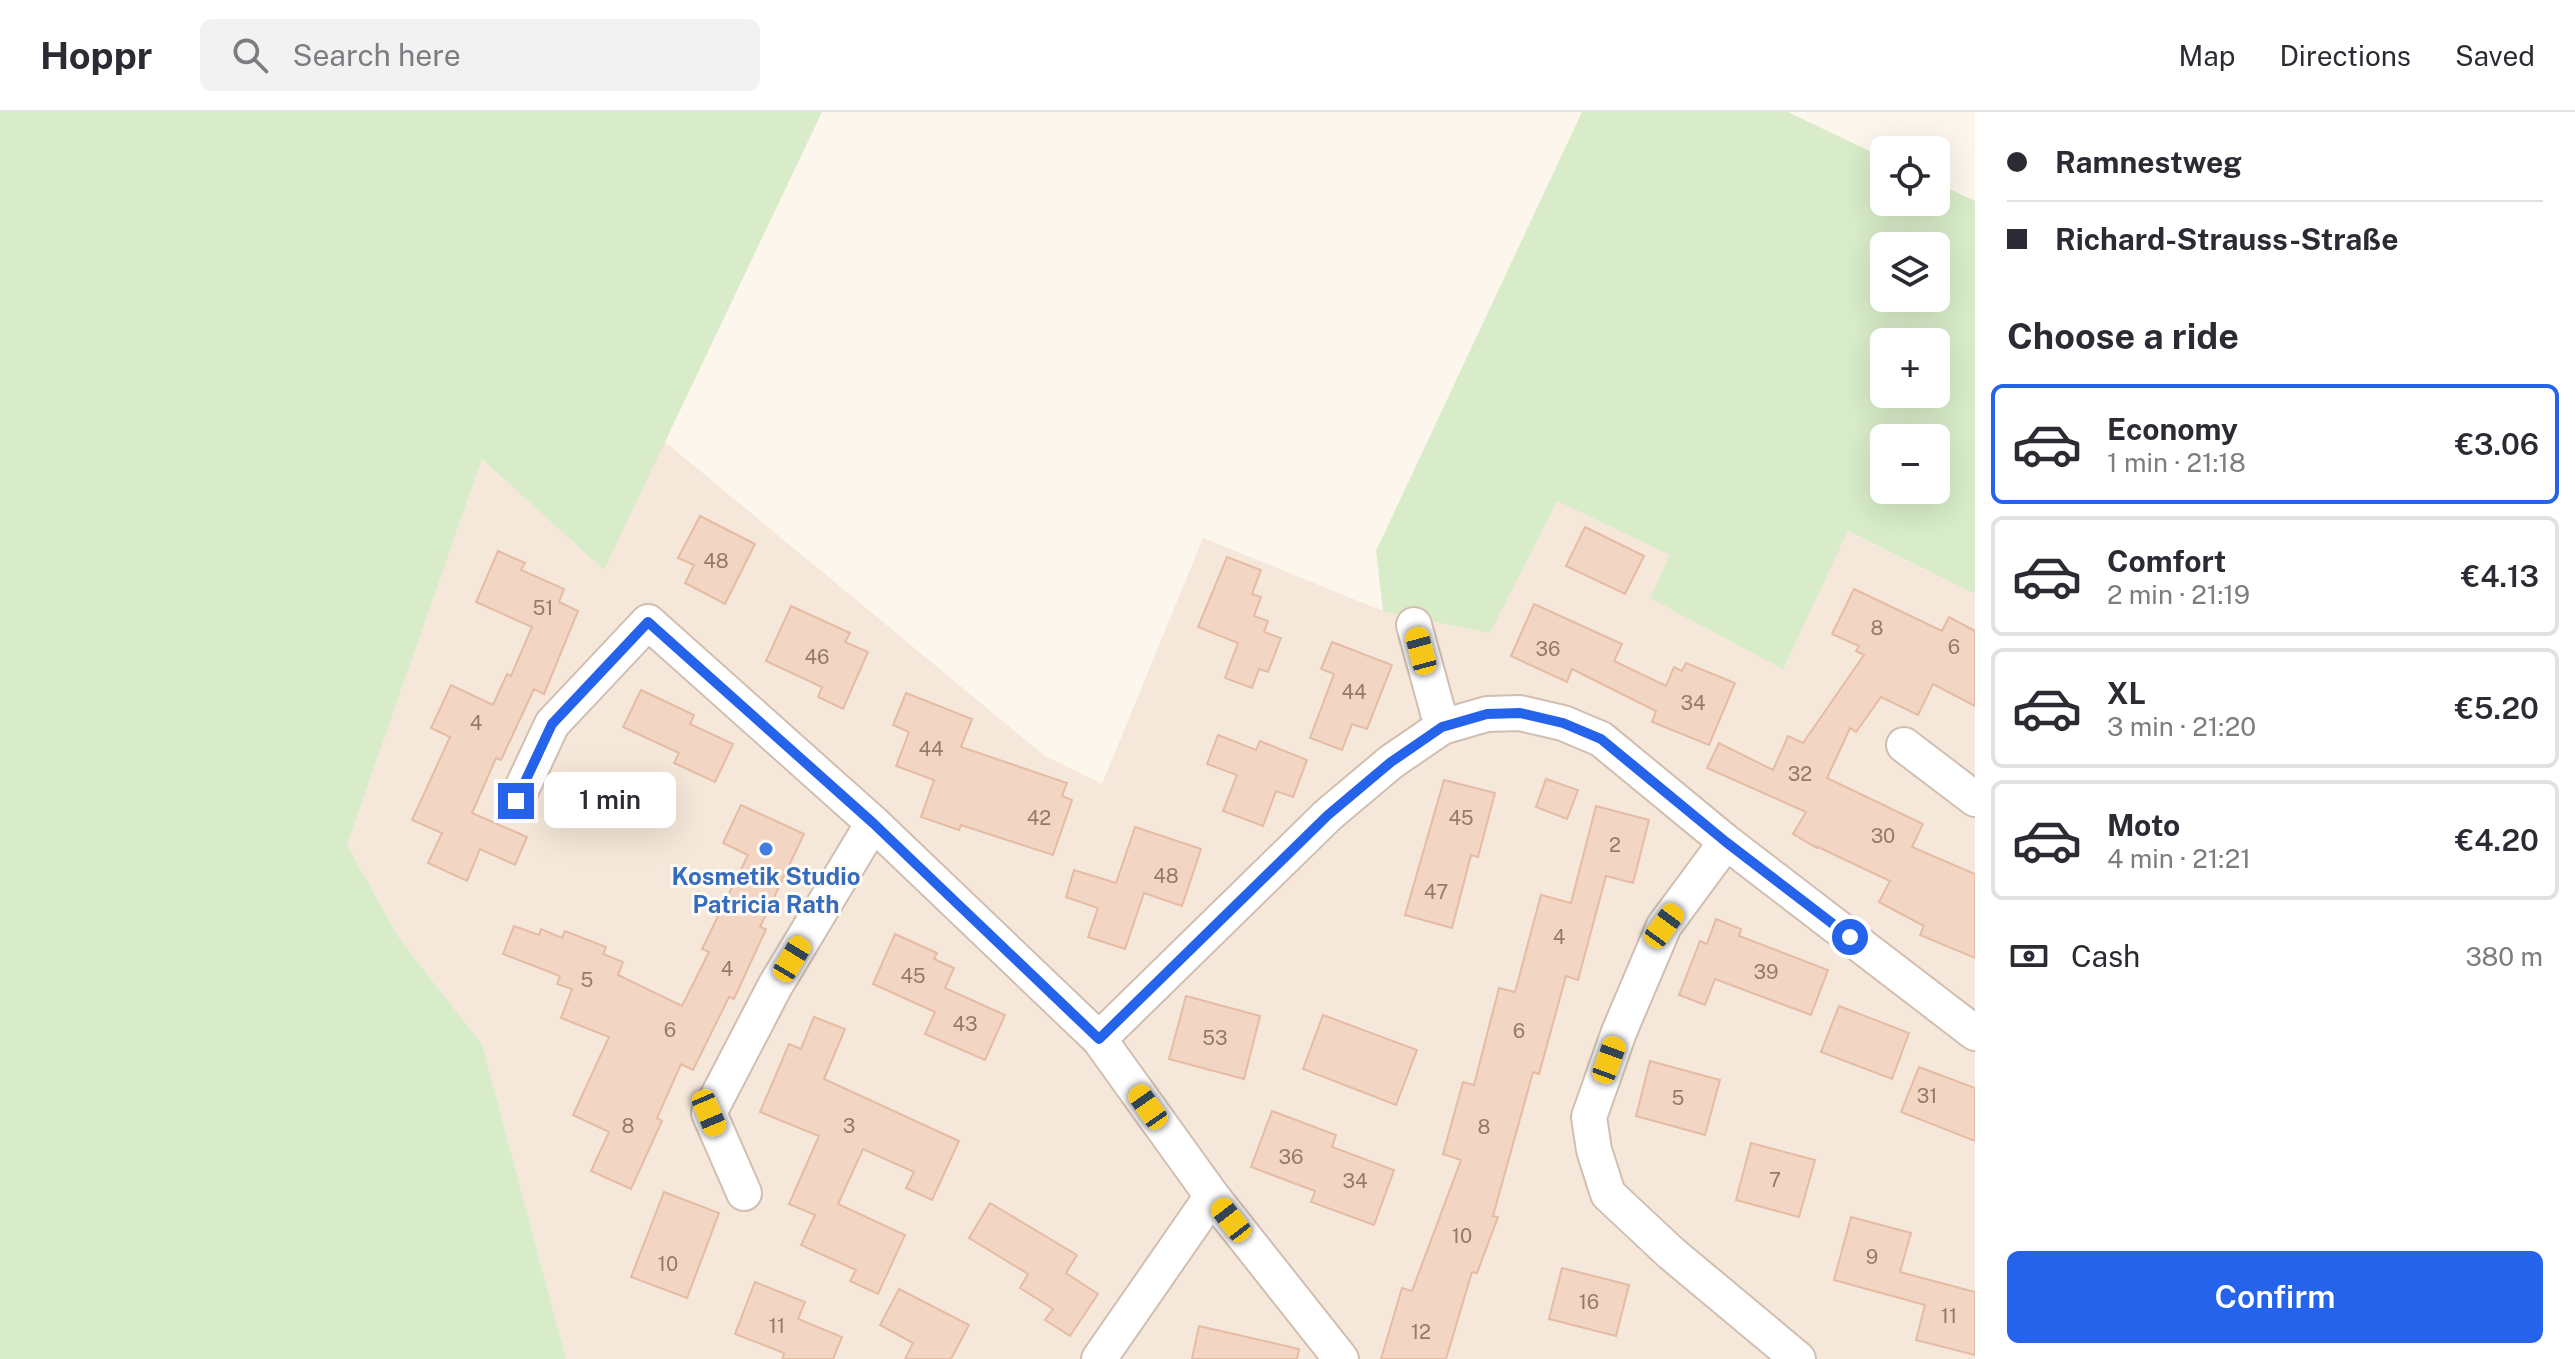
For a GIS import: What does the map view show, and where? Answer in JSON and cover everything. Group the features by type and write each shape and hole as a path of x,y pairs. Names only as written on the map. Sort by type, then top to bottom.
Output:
{"street":[{"path":"516,801 552,724 648,622 873,823 1099,1039 1212,1196 1341,1359"},
{"path":"1414,625 1442,727"},
{"path":"1099,1039 1328,815 1391,762 1442,727 1487,714 1520,713 1563,723 1601,739 1726,842 1975,1033"},
{"path":"1904,745 1975,799"},
{"path":"744,1193 709,1113 775,986 873,823"},
{"path":"1726,842 1664,926 1619,1032 1589,1117 1594,1150 1608,1194 1671,1253 1798,1359"},
{"path":"1099,1359 1212,1196"}],"shaded area":[{"path":"664,441 1045,756 1102,784 1203,538 1383,611 1556,500 1671,555 1651,598 1847,531 1975,594 1975,1359 566,1359 482,1044 401,941 347,845 482,459 604,569"}],"green space":[{"path":"0,112 822,112 604,570 482,459 347,845 401,941 482,1044 566,1359 0,1359"},
{"path":"1582,112 1788,112 1870,151 1870,216 1950,216 1950,189 1975,201 1975,594 1848,531 1783,669 1650,598 1670,555 1557,501 1490,633 1383,611 1376,551"}],"building":[{"path":"700,516 755,544 725,604 685,583 694,565 678,558"},
{"path":"1585,527 1644,556 1625,594 1566,566"},
{"path":"498,551 525,563 521,570 564,589 559,602 578,611 544,694 534,689 501,760 496,758 472,813 527,837 515,865 480,849 467,881 428,863 442,833 412,820 450,737 431,728 451,685 493,705 507,674 511,676 532,627 476,602"},
{"path":"1227,557 1261,570 1252,594 1261,597 1254,616 1268,621 1264,632 1281,638 1268,672 1259,669 1252,688 1225,678 1238,643 1198,627"},
{"path":"1854,589 1942,631 1949,617 1975,631 1975,706 1933,684 1918,715 1881,697 1856,732 1850,728 1827,778 1923,824 1912,847 1975,874 1975,958 1920,935 1924,926 1879,902 1890,881 1793,834 1806,812 1707,768 1719,743 1773,770 1788,736 1803,743 1864,655 1856,651 1859,646 1832,634"},
{"path":"1534,604 1622,644 1614,661 1666,686 1674,667 1682,671 1686,663 1735,683 1709,745 1652,722 1656,711 1572,669 1567,682 1511,656"},
{"path":"791,606 850,633 845,642 868,652 843,709 818,697 822,687 766,661"},
{"path":"1332,642 1392,665 1367,729 1352,724 1342,750 1310,738 1334,674 1321,669"},
{"path":"641,690 694,715 690,724 733,744 715,782 674,763 679,753 623,727"},
{"path":"906,693 972,719 961,747 1067,783 1062,796 1072,800 1053,855 961,825 959,830 921,817 934,780 896,766 909,732 893,725"},
{"path":"1218,735 1256,750 1260,741 1307,760 1293,797 1276,791 1263,826 1223,811 1237,775 1207,764"},
{"path":"1546,779 1578,790 1567,819 1536,807"},
{"path":"1444,780 1495,793 1478,857 1471,855 1452,928 1405,915"},
{"path":"741,805 804,834 760,927 766,929 734,999 729,997 693,1070 681,1064 657,1118 662,1121 631,1189 591,1171 609,1132 573,1115 609,1037 561,1018 572,989 557,984 560,976 503,954 514,926 539,935 541,929 562,938 565,931 606,947 603,954 623,962 618,975 682,1006 709,952 702,949 748,855 723,843"},
{"path":"1596,806 1649,820 1633,883 1606,876 1578,980 1566,976 1539,1074 1533,1072 1493,1216 1498,1217 1477,1273 1472,1272 1446,1359 1381,1359 1402,1288 1412,1291 1461,1160 1443,1154 1463,1082 1474,1085 1499,988 1515,992 1541,895 1571,903"},
{"path":"1135,827 1201,849 1182,906 1144,893 1125,949 1088,937 1098,908 1066,897 1074,870 1116,883"},
{"path":"1716,919 1741,929 1739,936 1828,970 1811,1015 1715,979 1705,1005 1679,995 1700,941 1707,944"},
{"path":"895,934 937,953 934,959 954,968 945,988 1005,1015 985,1060 925,1034 935,1012 873,984"},
{"path":"1186,996 1260,1016 1244,1079 1169,1059"},
{"path":"1839,1006 1909,1033 1892,1079 1821,1052"},
{"path":"1323,1015 1417,1050 1396,1105 1303,1069"},
{"path":"814,1017 845,1029 824,1079 959,1141 932,1200 906,1188 914,1172 863,1149 838,1204 905,1235 878,1294 850,1281 856,1270 801,1245 815,1215 789,1204 819,1136 760,1112 789,1044 801,1049"},
{"path":"1650,1061 1720,1080 1705,1135 1636,1116"},
{"path":"1919,1067 1975,1088 1975,1141 1901,1112"},
{"path":"1272,1111 1336,1135 1332,1147 1394,1170 1374,1225 1311,1202 1315,1191 1251,1167"},
{"path":"1751,1143 1815,1160 1799,1217 1736,1200"},
{"path":"664,1192 719,1213 687,1298 631,1277"},
{"path":"990,1203 1077,1255 1066,1273 1098,1294 1070,1336 1045,1320 1053,1309 1020,1288 1028,1274 969,1238"},
{"path":"1851,1217 1911,1233 1900,1272 1975,1292 1975,1355 1916,1340 1925,1305 1834,1280"},
{"path":"1562,1268 1629,1285 1616,1336 1549,1319"},
{"path":"755,1282 805,1302 798,1319 842,1337 833,1359 782,1359 784,1353 735,1334"},
{"path":"899,1289 969,1325 951,1359 905,1359 913,1343 880,1325"},
{"path":"1199,1326 1299,1349 1297,1359 1192,1359"}],"place":[{"name":"Kosmetik Studio Patricia Rath","path":"766,849"}],"route":[{"path":"516,801 552,724 648,622 873,823 1099,1039 1328,815 1391,762 1442,727 1487,714 1520,713 1563,723 1601,739 1726,842 1850,937"}]}
